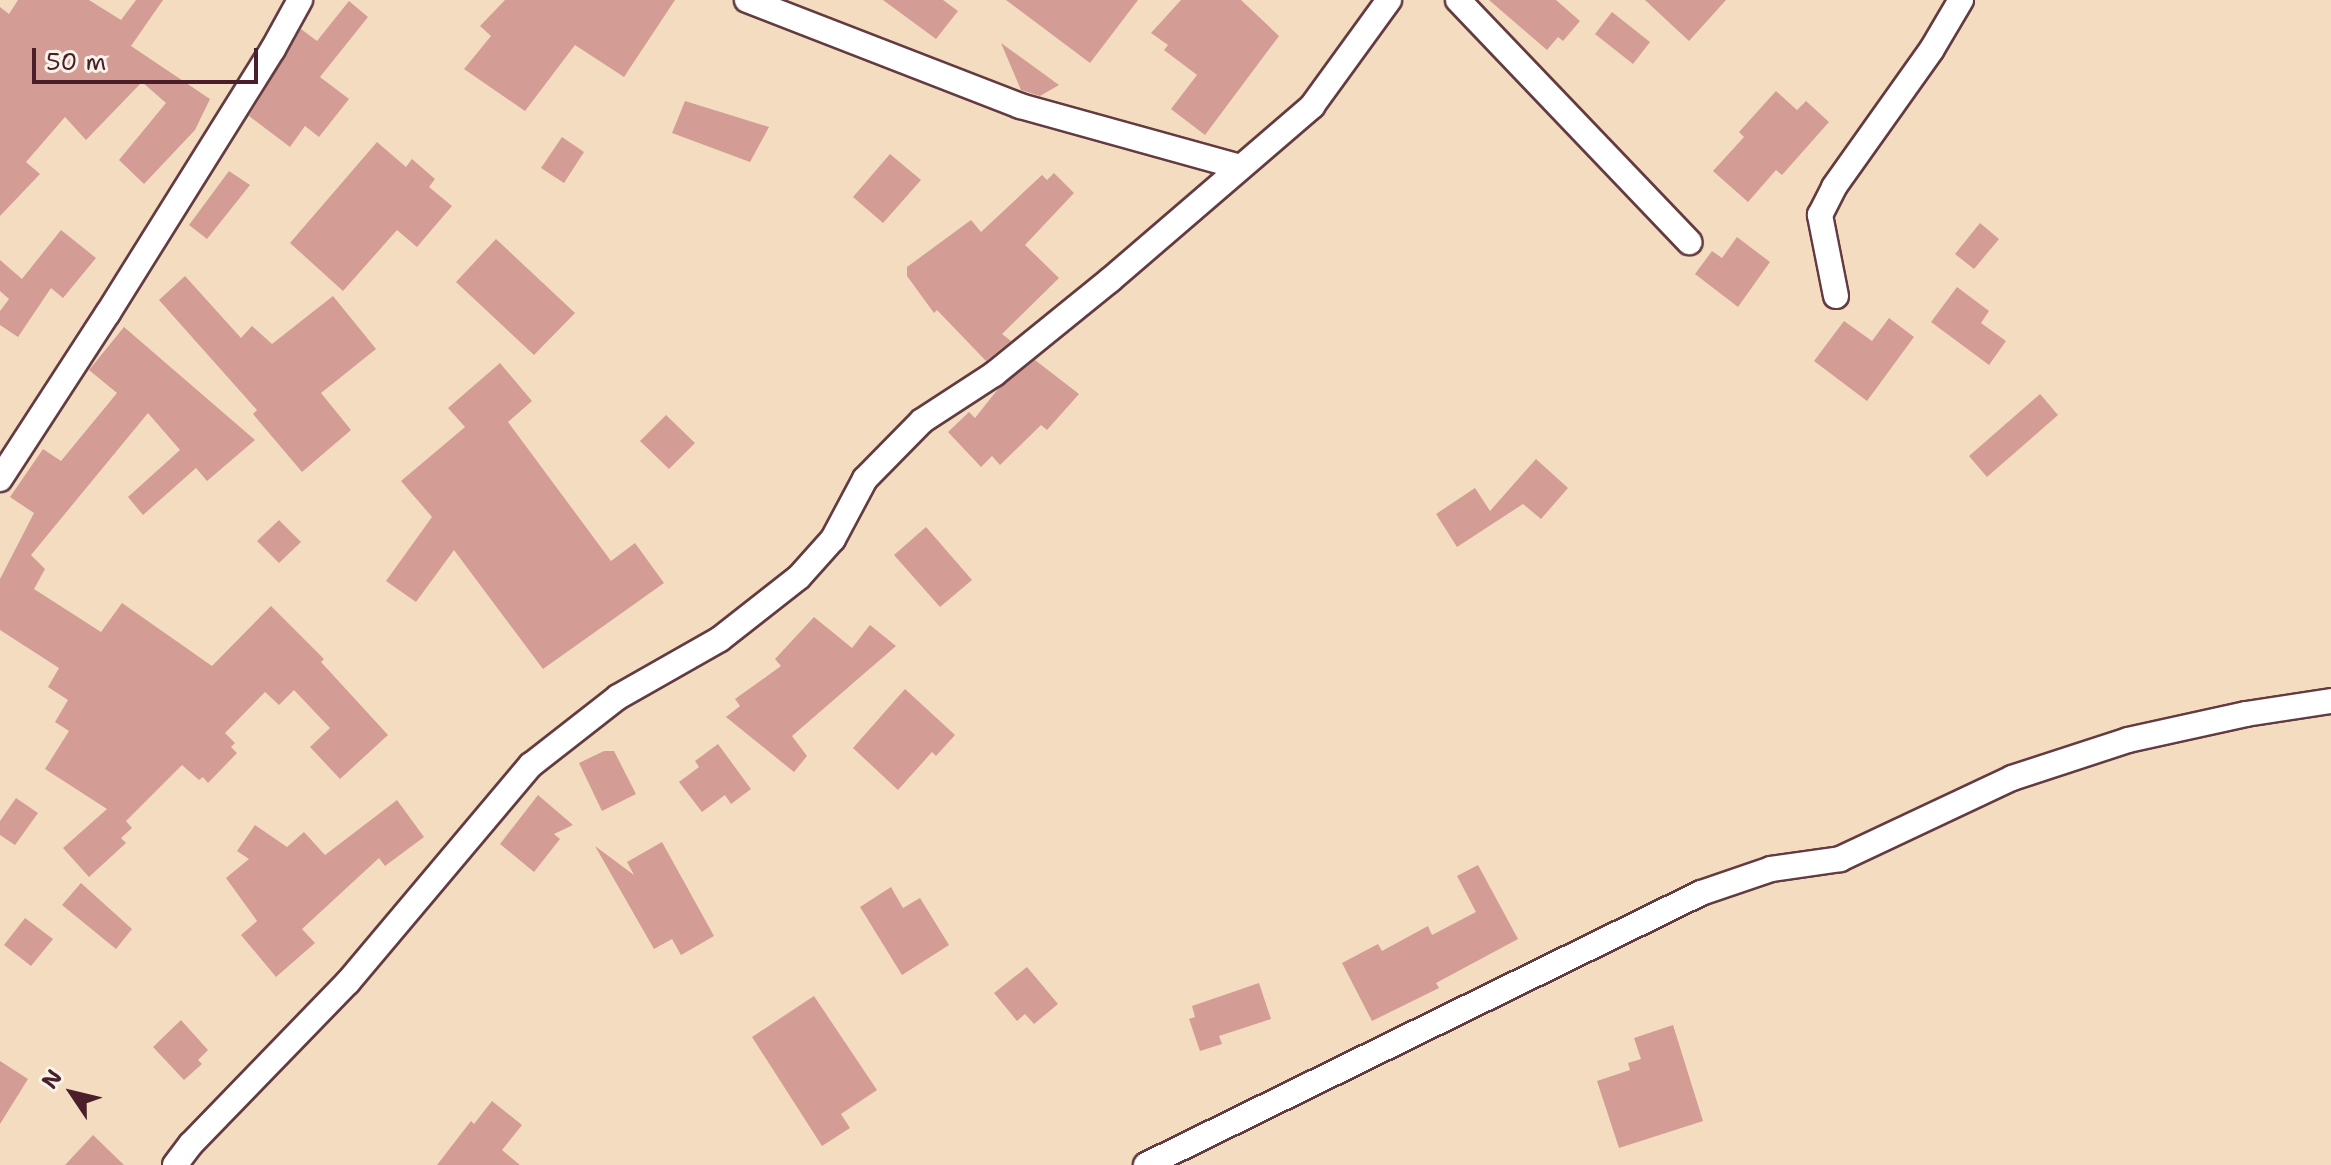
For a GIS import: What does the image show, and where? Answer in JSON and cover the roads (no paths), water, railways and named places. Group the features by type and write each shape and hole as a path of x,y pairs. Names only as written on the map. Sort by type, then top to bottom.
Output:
{"street":[{"path":"0,479 108,313 273,49 300,0"},
{"path":"747,0 1020,106 1240,167"},
{"path":"175,1165 191,1144 348,982 531,765 618,697 720,639 799,577 833,539 865,479 922,421 994,374 1110,280 1312,106 1389,0"},
{"path":"1458,0 1689,242"},
{"path":"1836,296 1820,215 1834,187 1932,49 1961,0"},
{"path":"1146,1165 1701,893 1771,869 1840,859 2012,778 2128,740 2246,714 2331,701"}]}
